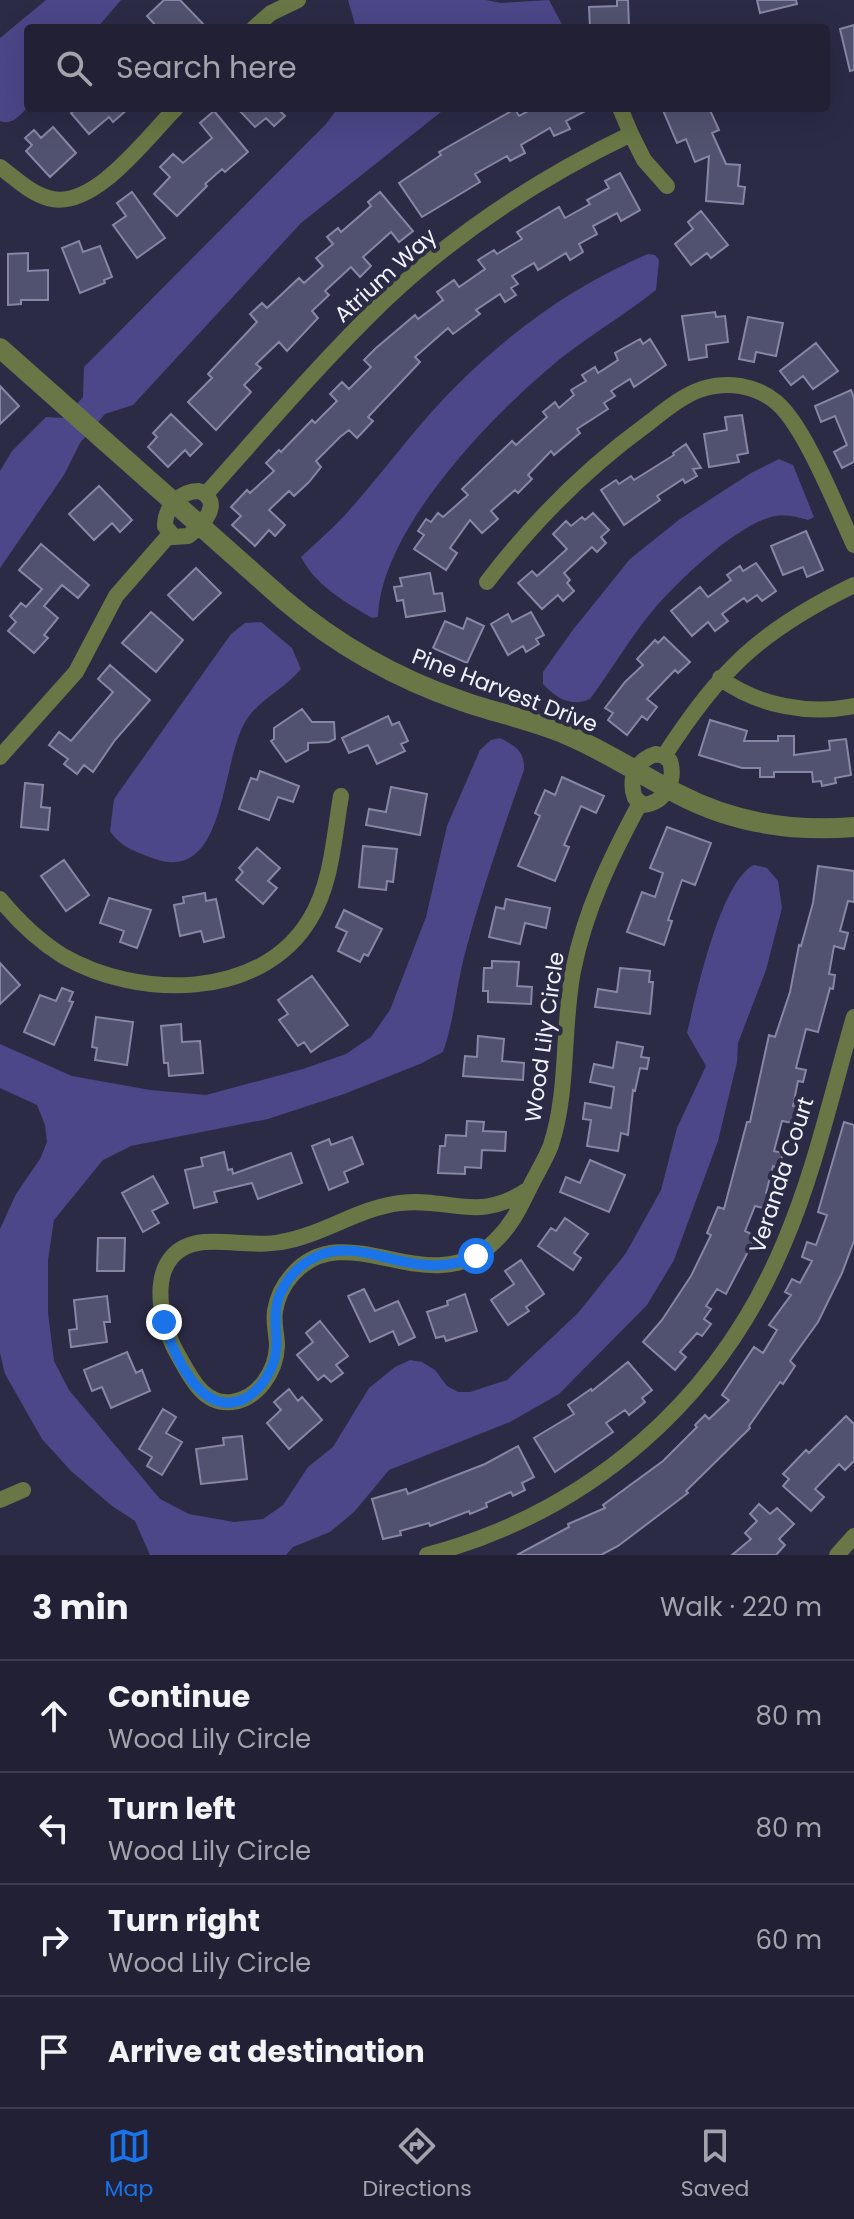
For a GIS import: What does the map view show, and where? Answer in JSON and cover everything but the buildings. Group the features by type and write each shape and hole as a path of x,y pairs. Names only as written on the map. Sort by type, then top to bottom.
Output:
{"street":[{"path":"259,24 271,13 298,0"},
{"path":"0,167 47,198 61,201 74,199 98,187 172,112"},
{"path":"622,112 644,160 667,186"},
{"name":"Atrium Way","path":"206,494 333,352 434,258 485,219 545,180 631,134"},
{"name":"Pine Harvest Drive","path":"0,348 301,614 360,656 402,678 445,695 563,733 708,808 757,823 815,829 854,827"},
{"path":"487,582 548,509 607,454 685,397 702,389 725,385 760,391 789,415 854,545"},
{"path":"189,492 206,494 211,511 200,526 184,538 170,534 164,521 174,502 189,492"},
{"path":"0,757 76,672 116,596 170,534"},
{"path":"664,756 720,678 751,648 787,620 854,585"},
{"path":"720,678 755,697 793,708 829,710 854,706"},
{"path":"656,754 664,756 670,761 673,773 667,789 657,801 648,805 640,803 632,789 635,771 646,758 656,754"},
{"path":"0,899 22,924 49,947 79,964 112,976 164,985 229,978 260,966 275,956 310,920 324,889 341,796"},
{"name":"Wood Lily Circle","path":"529,1189 512,1199 480,1208 422,1202 388,1205 312,1235 274,1244 252,1246 208,1242 190,1246 174,1255 162,1279 160,1299 168,1334 192,1380 203,1393 227,1403 244,1399 256,1391 273,1366 277,1349 274,1321 277,1302 287,1282 302,1266 321,1255 340,1252 421,1266 442,1266 465,1261 487,1249 503,1233 520,1211 555,1130 569,997 584,927 600,880 640,803"},
{"name":"Veranda Court","path":"427,1555 503,1529 577,1491 643,1443 705,1379 752,1309 785,1242 854,1017"},
{"path":"0,1500 23,1490"},
{"path":"837,1555 854,1536"}],"shaded area":[{"path":"46,0 121,0 100,24 24,24 24,111 12,121 4,122 0,121 0,38"},
{"path":"348,0 486,0 501,3 549,0 562,24 355,24"},
{"path":"335,112 441,112 301,223 133,405 105,414 80,443 64,475 0,568 0,471 12,451 46,417 64,418 83,397 84,367"},
{"path":"648,254 655,255 659,260 656,290 573,349 522,392 440,481 397,550 384,584 378,617 372,618 351,605 314,576 301,557 345,515 451,391 502,344 557,303"},
{"path":"779,459 793,465 814,517 808,520 790,516 771,517 741,532 708,556 655,608 590,699 570,702 543,684 543,672 630,559 680,519 751,473"},
{"path":"261,622 292,648 301,669 247,719 238,737 218,813 209,836 196,853 179,862 155,859 136,852 110,831 114,799 231,634 245,623"},
{"path":"500,738 518,750 523,758 524,770 471,933 443,1052 344,1094 268,1119 131,1146 103,1160 54,1220 48,1260 48,1313 54,1361 69,1390 160,1499 189,1514 234,1522 263,1519 283,1505 308,1467 333,1447 369,1388 395,1367 410,1360 422,1362 435,1370 447,1386 458,1392 470,1392 507,1380 578,1313 626,1253 661,1190 677,1128 706,1066 687,1033 703,968 730,893 742,875 754,865 767,868 778,881 782,908 766,970 738,1043 737,1062 718,1141 674,1260 647,1305 559,1394 510,1422 389,1470 354,1512 330,1532 293,1547 286,1555 150,1555 135,1521 71,1471 42,1439 5,1374 0,1353 0,1229 16,1194 40,1159 47,1142 45,1125 37,1105 0,1088 0,1044 72,1076 150,1090 206,1095 346,1054 371,1037 390,1010 426,917 447,826 480,750 491,740"}],"route":[{"path":"164,1322 173,1346 197,1387 210,1398 235,1402 256,1391 269,1374 277,1349 274,1321 277,1302 294,1273 312,1259 329,1252 349,1252 431,1267 453,1265 476,1256"}]}
